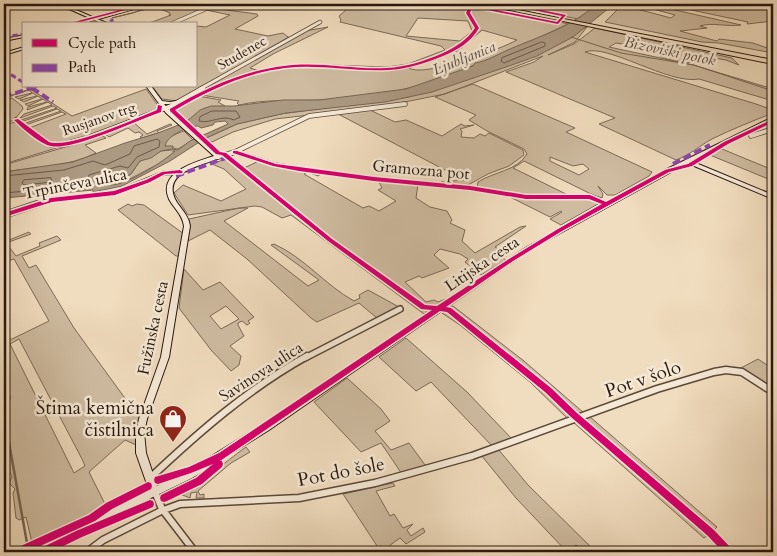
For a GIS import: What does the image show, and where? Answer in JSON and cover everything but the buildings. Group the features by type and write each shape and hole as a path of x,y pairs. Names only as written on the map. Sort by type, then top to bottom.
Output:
{"highway":[{"path":"482,4 773,59"},
{"path":"492,4 557,18"},
{"path":"595,25 773,67"},
{"path":"638,35 773,59"}],"main road":[{"path":"88,22 149,4"},
{"path":"84,22 119,15 154,4"},
{"path":"110,22 110,20 119,15"},
{"path":"4,39 22,36"}],"street":[{"path":"60,4 103,22"},
{"path":"176,22 216,4"},
{"name":"Studenec","path":"166,108 318,22"},
{"path":"4,54 22,49"},
{"path":"150,88 160,102 218,157"},
{"path":"160,102 170,104 180,101"},
{"name":"Trpinčeva ulica","path":"4,215 51,200 115,193 148,182 164,173 180,172 235,152 309,116 405,104"},
{"name":"Rusjanov trg","path":"16,120 49,144 58,146 94,136 166,108"},
{"name":"Litijska cesta","path":"30,552 155,492 228,451 522,253 606,204 773,118"},
{"path":"753,127 764,132"},
{"path":"751,136 773,129"},
{"name":"Gramozna pot","path":"235,152 275,165 299,169 526,196 590,197 606,204"},
{"path":"687,161 773,197"},
{"name":"Fužinska cesta","path":"155,492 141,454 140,432 165,357 183,253 187,226 186,219 182,210 173,200 170,190 172,182 180,172"},
{"name":"Savinova ulica","path":"150,478 201,431 245,396 300,360 400,309"},
{"name":"Pot v šolo","path":"521,438 656,389 714,372 726,370 742,372 773,392"},
{"name":"Pot do šole","path":"87,552 94,544 135,525 162,509 180,504 299,498 329,493 425,470 521,438"},
{"path":"155,492 162,509 195,552"}],"shaded area":[{"path":"155,4 216,4 174,22 152,22 171,15 155,7 135,12"},
{"path":"353,4 398,4 405,6 409,4 475,4 559,21 558,25 561,22 568,24 441,79 381,94 339,99 269,101 239,105 237,103 239,101 201,95 220,85 241,78 284,68 310,66 388,69 398,68 425,62 453,51 464,44 473,36 478,28 469,13 471,5 467,13 476,28 471,36 462,44 438,56 399,67 386,68 318,65 387,67 408,64 445,50 441,46 340,22 339,16","holes":["418,18 468,21 472,31 460,41 406,36","482,30 517,40 495,50 445,66 417,70 409,68 458,51"]},
{"path":"499,4 596,4 578,19 563,16 564,14 558,15"},
{"path":"635,4 649,4 741,25 715,24 700,26 707,28 680,31 717,41 719,39 753,43 773,50 773,53 719,43 702,42 605,22 622,5 671,18 675,15"},
{"path":"663,4 773,4 773,11 768,12 773,13 773,21 747,24 748,22"},
{"path":"211,8 257,14 258,16 235,29 268,36 283,33 287,38 289,37 177,101 162,99 154,88 198,88 198,26 206,27 230,15 206,10"},
{"path":"328,27 273,54 250,68 260,71 280,66 304,66 274,68 240,77 197,95 192,95 305,31"},
{"path":"587,27 575,42 548,55 574,44 595,28 732,58 739,65 726,60 702,56 693,62 678,62 773,89 773,101 699,79 672,76 608,53 585,52 756,104 773,110 773,113 720,135 676,160 599,124 615,118 506,72 534,62 543,56 445,94 379,107 275,119 233,132 212,142 204,139 237,124 280,114 409,97","holes":["616,43 661,50 658,55 673,61 609,47"]},
{"path":"473,84 575,128 566,132 652,172 649,176 615,195 607,195 598,186 603,194 602,198 524,161 513,168 570,196 523,195 477,187 478,182 511,168 523,160 527,154 524,149 469,120 476,115 435,97","holes":["550,157 573,166 583,164 589,169 579,175 550,161"]},
{"path":"146,89 159,107 136,119 88,137 60,144 51,143 29,128 66,114 62,112 26,125 26,123 61,111 57,109 21,122 21,120 57,108 53,106 20,118 24,114 52,105 48,102 27,110 28,107 47,102 43,99 28,106 25,104 42,99 38,96 24,102 20,100 37,96 33,93 19,99 15,97 32,93 29,90 32,90 72,116"},
{"path":"198,96 221,100 218,102 225,106 205,108 186,122 174,110"},
{"path":"12,98 23,109 14,120 4,124 4,101"},
{"path":"370,110 395,122 406,120 442,136 461,124 465,126 474,125 460,129 462,131 461,137 474,138 480,134 485,136 489,133 523,150 524,155 509,166 488,174 468,185 443,184 441,182 464,180 338,114"},
{"path":"16,122 50,146 86,139 4,164 4,125"},
{"path":"133,122 147,134 170,124 172,125 157,131 159,133 142,138 140,137 143,135 139,132 135,133 128,128 109,137 105,134"},
{"path":"184,131 193,140 178,149 164,146 169,138"},
{"path":"103,136 106,138 85,145 96,153 85,158 63,164 4,172 4,165"},
{"path":"722,149 773,170 773,181 710,155"},
{"path":"171,150 174,152 164,161 120,184 112,185 131,174 140,161 161,151"},
{"path":"235,154 230,156 244,168 259,161 295,171 323,173 318,176 308,172 304,174 363,208 369,206 379,211 396,201 378,190 382,188 379,182 418,184 416,198 430,207 447,211 452,220 450,223 465,230 462,241 475,253 520,227 526,226 495,247 508,255 503,258 506,260 481,275 465,262 468,259 460,254 440,249 434,255 449,268 405,282 426,302 434,300 438,302 446,299 434,307 424,306 331,239 228,155"},
{"path":"228,158 275,198 348,254 422,309 430,309 424,314 291,215 282,218 262,207 255,206 188,215 174,193 183,185 221,201 246,189 224,169 212,164"},
{"path":"506,195 540,199 591,198 599,202 561,225 550,219 561,211 550,217"},
{"path":"128,204 132,206 137,204 144,205 184,234 180,256 176,256 118,210"},
{"path":"239,208 248,208 224,221 308,286 319,280 271,245 274,244 296,257 354,301 360,298 359,295 368,290 399,307 377,318 359,303 317,322 247,259 210,230 188,241 189,219"},
{"path":"29,232 31,234 6,243 16,256 40,246 39,243 57,236 61,240 22,256 29,268 36,265 74,328 140,419 136,445 125,440 89,472 106,506 95,514 32,543 26,517 19,520 16,518 13,493 15,489 9,483 12,477 7,466 8,457 4,450 4,404 10,400 10,396 4,378 4,330 9,339 12,339 49,321 14,259 4,262 4,242","holes":["19,339 85,466 74,473 10,344"]},
{"path":"184,269 203,290 220,282 254,317 248,321 250,323 247,325 242,321 238,323 244,336 230,346 241,356 239,365 231,371 211,350 179,308","holes":["226,306 239,319 221,329 210,316"]},
{"path":"453,306 524,361 584,413 576,414 512,357 449,308"},
{"path":"447,310 545,390 573,418 569,420 530,382 460,325 442,313"},
{"path":"406,338 467,392 512,439 493,447 431,382 416,391 379,357"},
{"path":"758,359 773,369 773,390 739,369"},
{"path":"347,378 381,409 390,421 375,431 391,450 409,443 428,469 404,477 381,443 361,452 314,402"},
{"path":"589,416 717,527 713,531 583,418"},
{"path":"578,420 709,534 704,538 573,422"},
{"path":"246,447 250,452 231,463 198,491 200,495 204,494 204,498 196,498 197,492 191,493 190,498 180,494 205,478"},
{"path":"498,449 528,485 596,552 583,552 576,545 567,552 516,498 481,455"},
{"path":"393,483 395,486 376,491 390,516 394,514 403,528 413,524 407,530 411,536 423,528 425,532 406,544 400,538 381,552 343,494"}],"water":[{"path":"596,4 614,4 573,37 537,56 432,92 385,102 286,113 237,124 204,139 170,161 122,186 93,192 93,190 4,198 4,172 73,162 186,122 200,110 211,106 234,106 283,100 319,100 406,89 473,66 475,63 489,59 566,25","holes":["225,121 228,124 190,141 178,150 173,149 173,146 165,146 170,138 184,129 198,126 201,128 213,125 215,122","172,149 175,151 144,172 126,181 111,185 131,174 140,161 151,158 161,151"]}],"waterway":[{"name":"Bizoviški potok","path":"571,37 621,53 694,65 773,91"},
{"path":"4,415 27,543"}],"marked path":[{"path":"112,22 113,19"},
{"path":"4,37 22,34"},
{"path":"4,70 22,82"},
{"path":"4,97 31,88"},
{"path":"32,88 53,102"},
{"path":"673,164 710,145"},
{"path":"176,176 228,157"}],"cycle path":[{"path":"76,22 146,4"},
{"path":"172,110 226,82 270,69 298,66 387,69 438,57 463,44 472,36 477,28 468,13 471,6 558,23 564,15 507,4"},
{"path":"16,120 38,138 51,145 59,145 72,143 121,126 159,111 160,106"},
{"path":"172,110 218,153 224,154 330,240 423,307 449,310 548,390 574,415 711,533 729,552"},
{"path":"158,480 191,470 222,455 511,260 560,230 667,171 690,165 726,143 773,120"},
{"path":"235,152 275,165 299,169 374,179 470,188 526,197 590,197 606,204"},
{"path":"4,215 51,200 115,193 164,173 180,172"},
{"path":"164,498 199,481 219,464"},
{"path":"17,552 92,518 109,506 148,486"},
{"path":"42,552 150,504"}],"place":[{"name":"Štima kemična čistilnica","path":"173,443"}],"water label":[{"name":"Ljubljanica","path":"464,58"}]}
